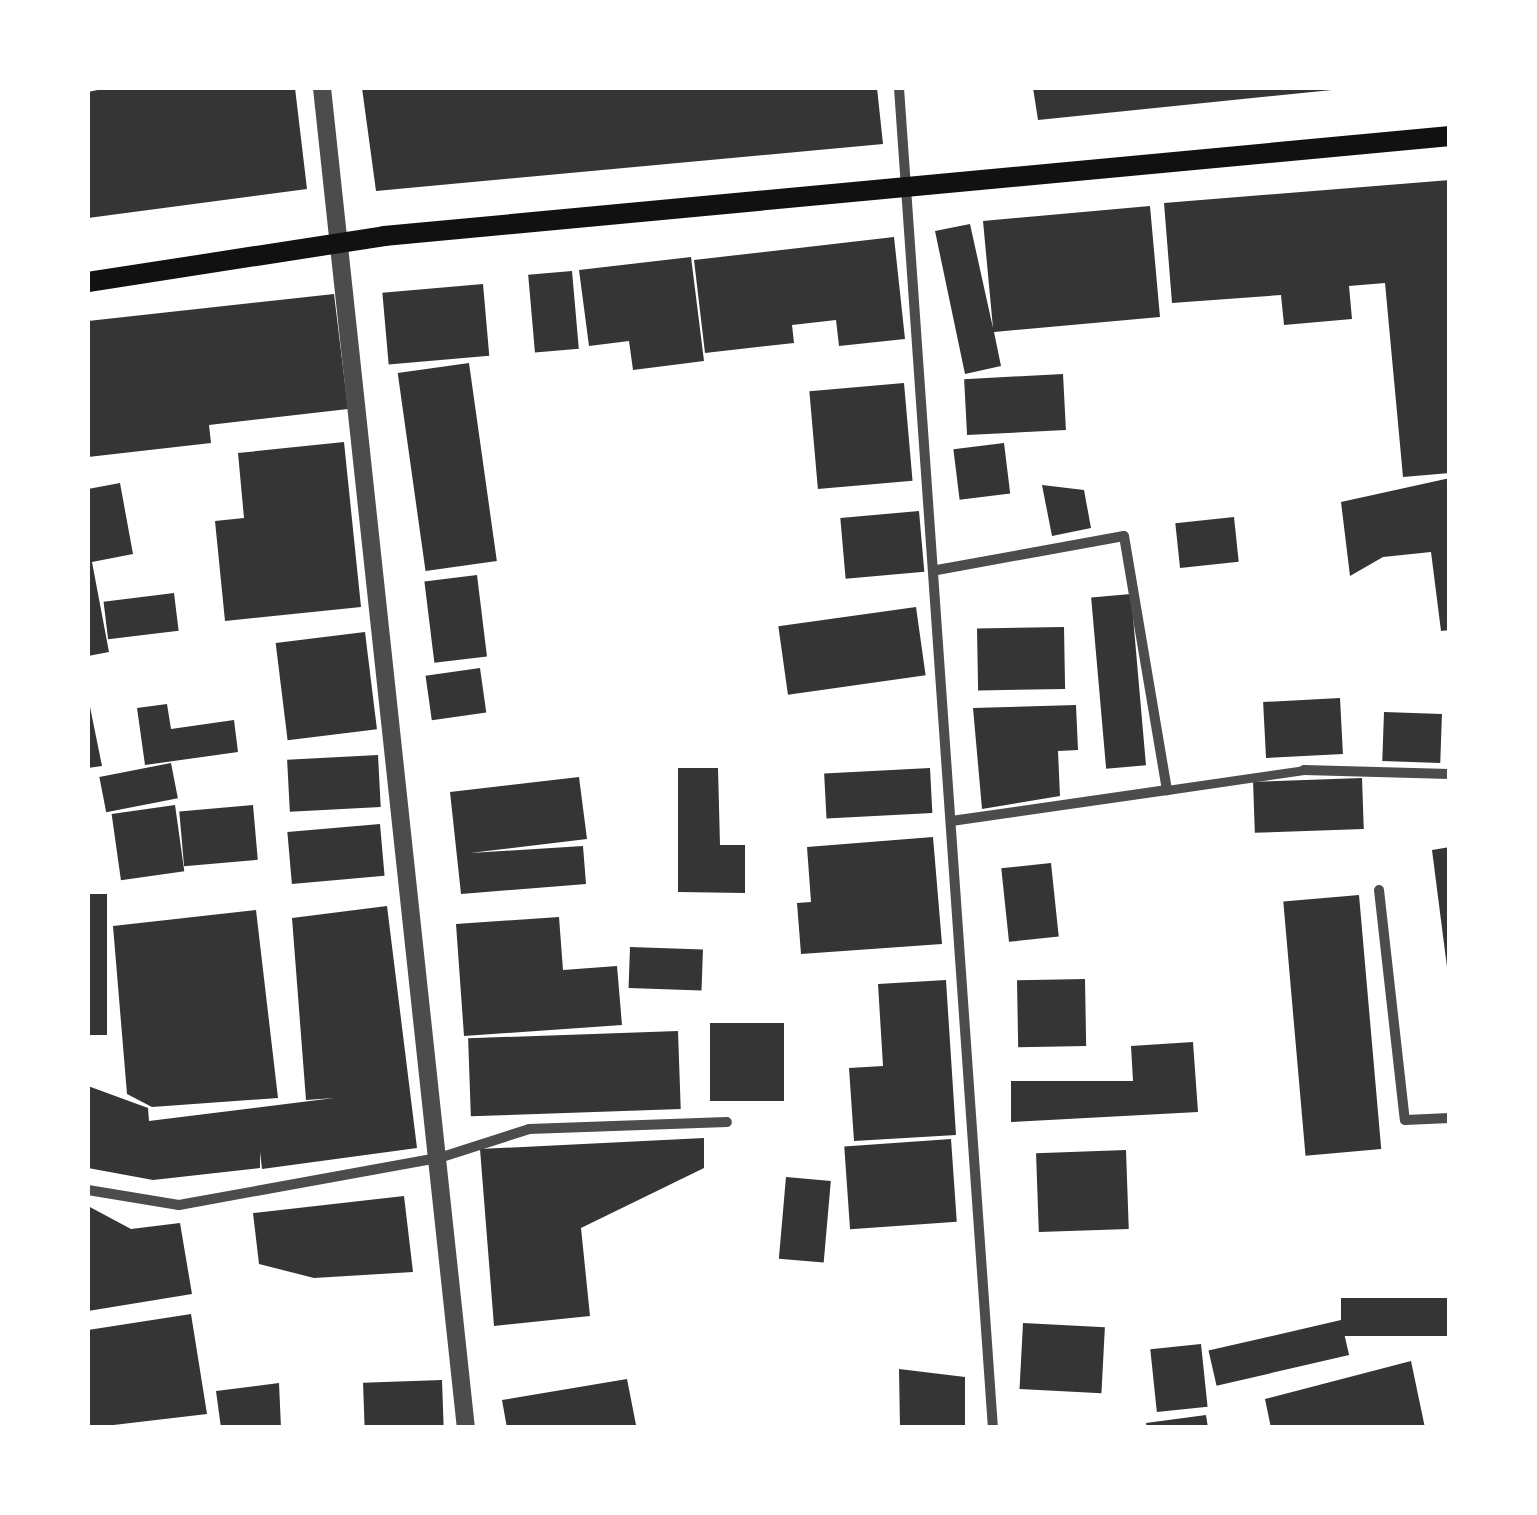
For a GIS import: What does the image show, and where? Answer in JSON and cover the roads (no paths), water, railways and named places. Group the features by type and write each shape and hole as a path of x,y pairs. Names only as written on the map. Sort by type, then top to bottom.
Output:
{"main road":[{"path":"88,282 340,242 906,182 1450,136"}],"street":[{"path":"322,88 442,1157 466,1428"},
{"path":"899,88 937,570 993,1428"},
{"path":"937,570 1124,536 1167,790"},
{"path":"953,822 1304,770 1450,774"},
{"path":"1379,890 1405,1120 1450,1118"},
{"path":"88,1190 179,1205 442,1157 529,1129 727,1122"}]}
